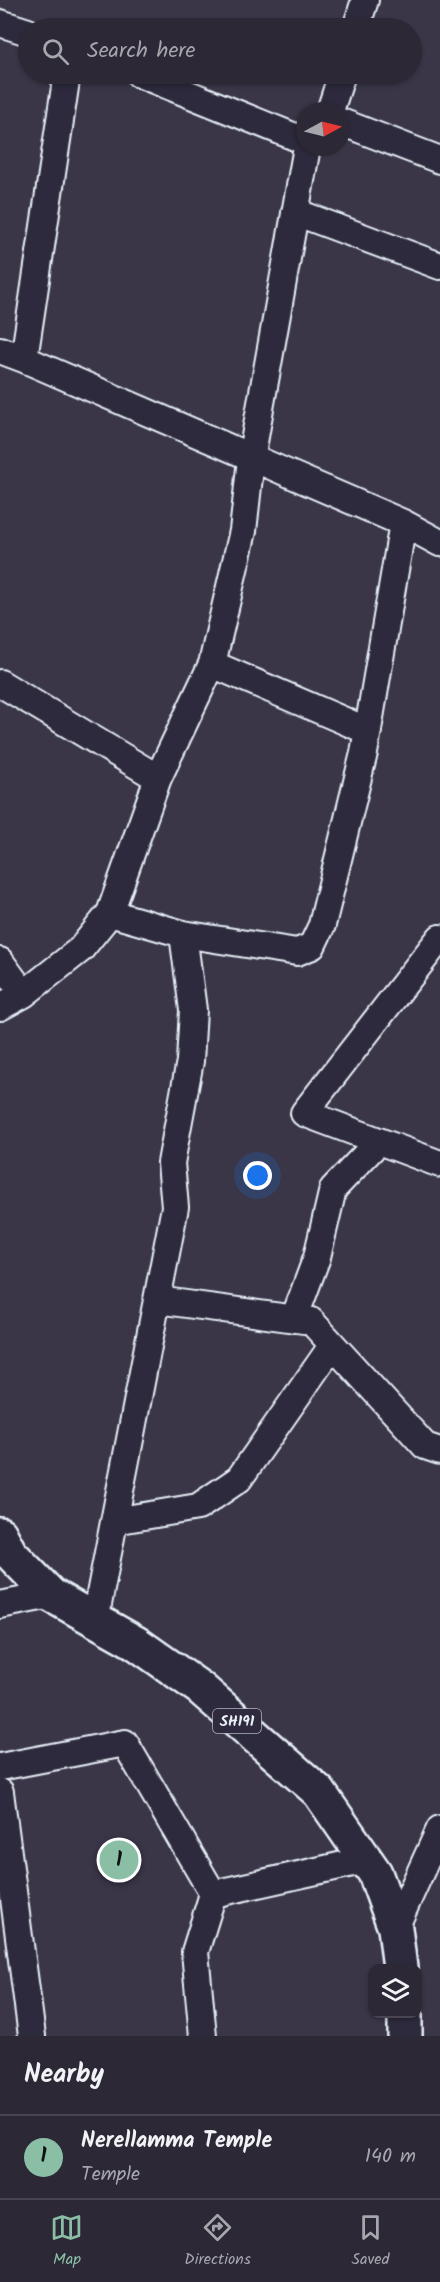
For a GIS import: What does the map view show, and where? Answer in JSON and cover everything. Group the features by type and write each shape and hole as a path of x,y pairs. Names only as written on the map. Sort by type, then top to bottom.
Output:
{"main road":[{"name":"SH191","path":"0,1534 10,1553 51,1595 136,1643 200,1688 319,1792 375,1873 395,1928 400,1964"},
{"path":"405,2018 405,2036"}],"street":[{"path":"359,18 365,0"},
{"path":"0,23 18,29"},
{"path":"24,358 65,84"},
{"path":"165,84 296,137"},
{"path":"333,102 339,84"},
{"path":"350,125 440,160"},
{"path":"0,1007 24,994 81,949 110,912 158,778 212,664 243,531 251,459 305,156"},
{"path":"295,212 440,266"},
{"path":"0,350 24,358 251,459 403,523 440,543"},
{"path":"110,912 183,934 297,952 312,946 322,925 368,731 403,523"},
{"path":"212,664 368,731"},
{"path":"0,683 158,778"},
{"path":"95,1620 175,1207 171,1163 190,1051 193,1010 183,934"},
{"path":"440,938 304,1113 440,1164"},
{"path":"0,961 24,994"},
{"path":"294,1319 317,1257 333,1189 378,1141"},
{"path":"157,1300 311,1321 425,1446 440,1451"},
{"path":"114,1521 198,1507 239,1479 333,1346"},
{"path":"0,1605 51,1595"},
{"path":"0,1767 125,1743 213,1894 195,1952 203,2036"},
{"path":"0,1792 32,2036"},
{"path":"395,1928 440,1829"},
{"path":"213,1894 366,1860"}],"place":[{"name":"Nerellamma Temple","path":"119,1860"}]}
